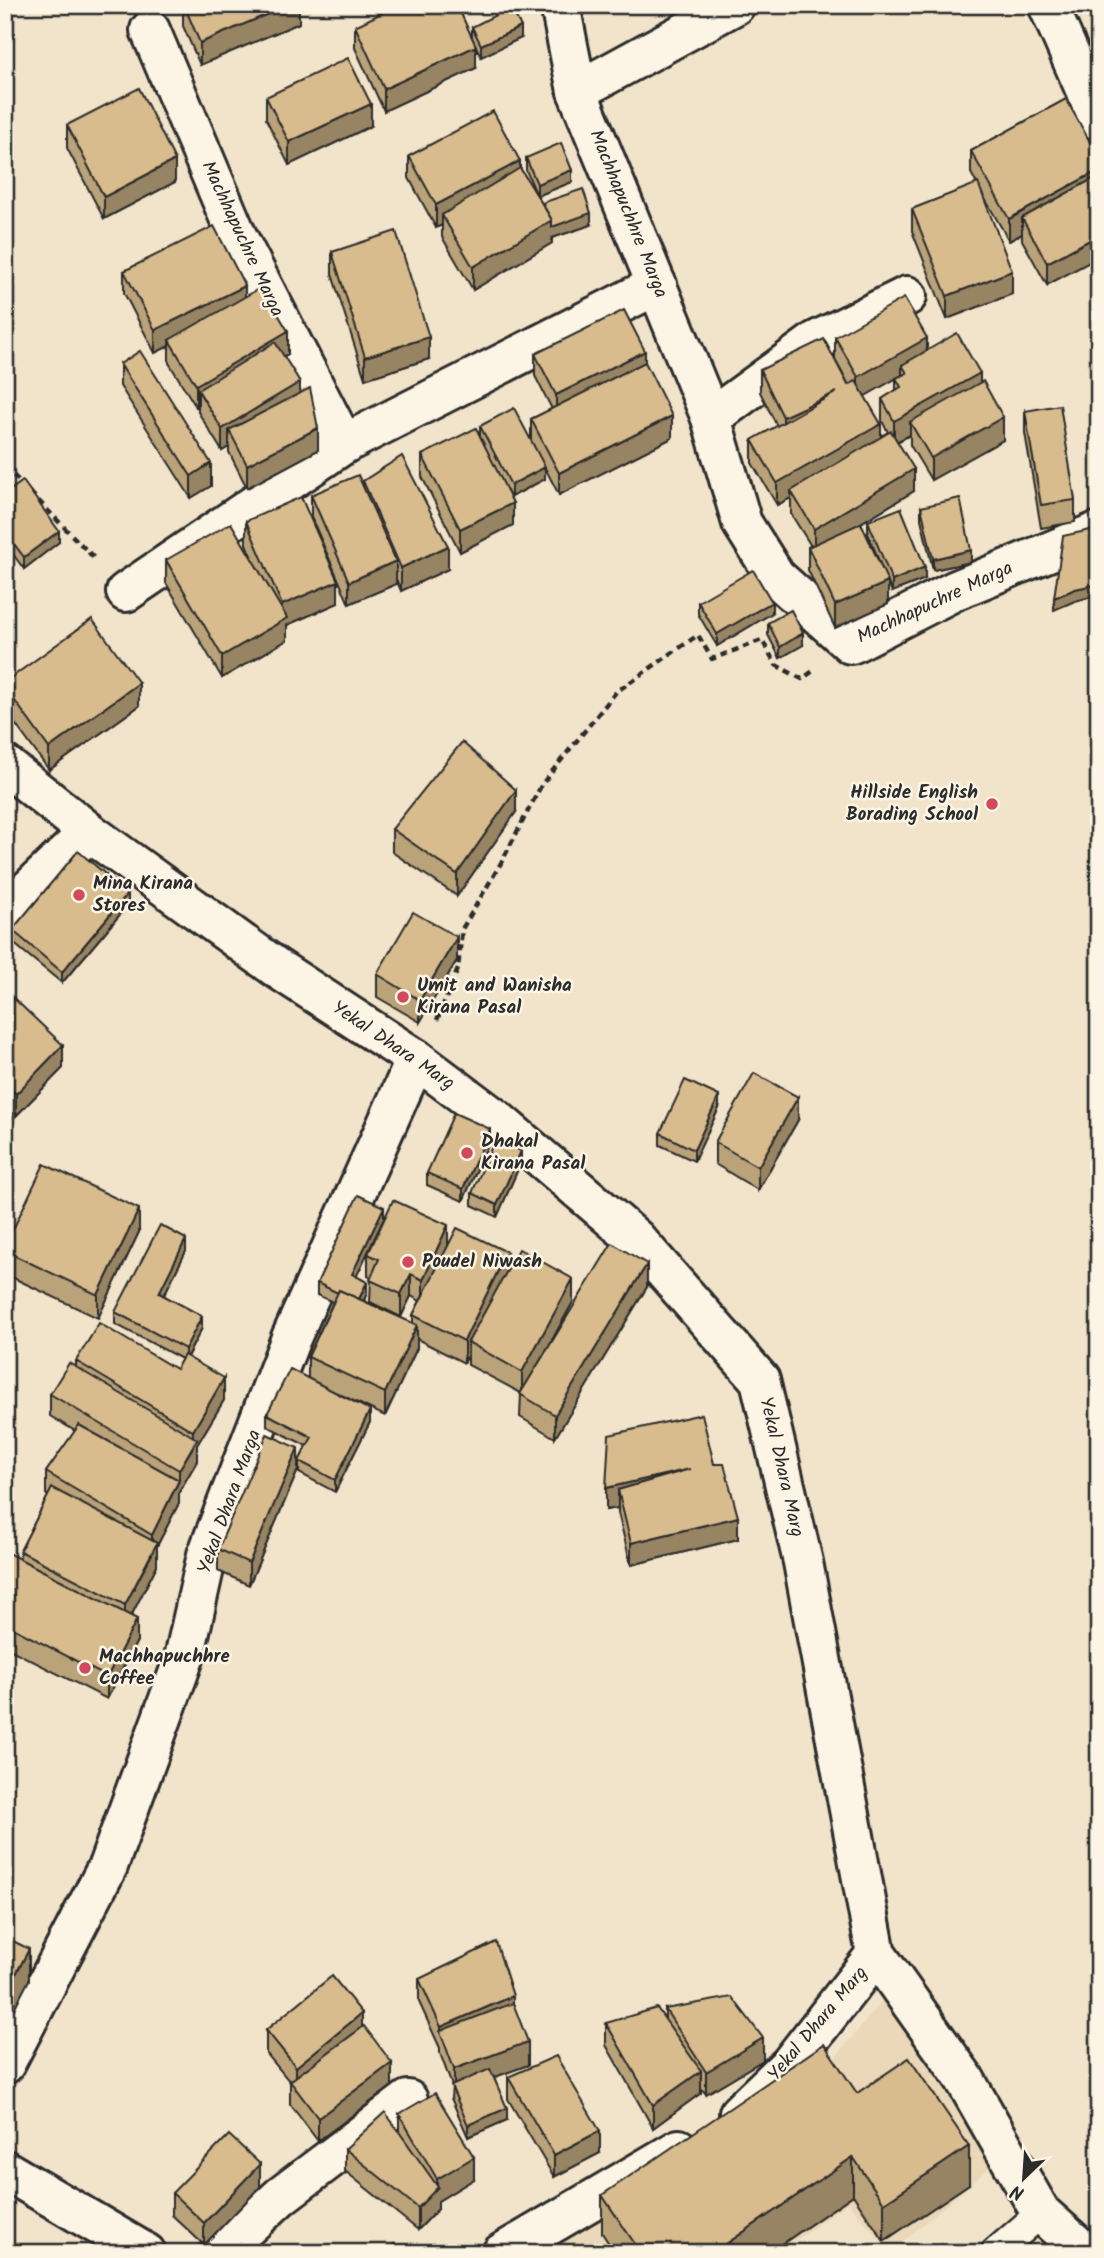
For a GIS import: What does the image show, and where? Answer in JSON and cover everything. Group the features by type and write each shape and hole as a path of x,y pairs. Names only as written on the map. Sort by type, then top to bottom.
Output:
{"street":[{"name":"Machhapuchhre Marga","path":"560,5 577,91 710,418"},
{"path":"577,91 735,5"},
{"path":"1048,5 1099,121"},
{"name":"Machhapuchre Marga","path":"149,30 237,236 344,443"},
{"path":"126,592 344,443 657,285"},
{"path":"710,418 816,341 907,296"},
{"name":"Machhapuchre Marga","path":"710,418 742,523 776,577 851,644 956,590 1099,531"},
{"name":"Yekal Dhara Marg","path":"5,765 89,832 278,969 416,1059 496,1119 636,1239 760,1380 803,1562 876,1954 790,2064 728,2123 639,2170 502,2253"},
{"path":"5,912 89,832"},
{"name":"Yekal Dhara Marga","path":"5,2064 108,1866 184,1658 207,1555 291,1338 416,1059"},
{"path":"876,1954 964,2078 1041,2213 1086,2253"},
{"path":"219,2253 281,2196 408,2100"},
{"path":"5,2170 146,2253"}],"lane":[{"path":"995,2253 1041,2213"}],"path":[{"path":"5,467 126,592"},
{"path":"416,1059 440,1014 458,969 462,929 501,863 542,784 616,692 698,635 712,659 762,640 776,665 802,679 851,644"}],"shaded area":[{"path":"895,1986 993,2165 890,2253 848,2202 779,2253 535,2253 798,2102"}],"building":[{"path":"184,5 289,5 200,43"},
{"path":"398,5 457,5 476,46 384,89 355,26"},
{"path":"511,7 521,27 481,45 472,27"},
{"path":"348,58 371,104 289,142 266,97"},
{"path":"139,88 175,160 104,197 67,125"},
{"path":"1066,99 1099,158 1099,170 1009,219 971,151"},
{"path":"493,111 520,161 436,205 409,156"},
{"path":"561,143 572,170 537,184 526,158"},
{"path":"520,168 552,220 473,267 442,215"},
{"path":"1098,176 1099,235 1047,263 1022,218"},
{"path":"978,183 1012,271 947,296 912,209"},
{"path":"583,189 591,213 552,227 552,220 542,203"},
{"path":"214,226 245,286 155,330 124,271"},
{"path":"396,231 429,337 365,357 332,252"},
{"path":"262,287 288,331 196,385 169,340"},
{"path":"904,298 927,338 858,377 835,337"},
{"path":"624,310 645,351 556,395 535,354"},
{"path":"957,333 980,373 894,421 882,399 901,387 896,378 907,373 902,365"},
{"path":"824,339 848,385 856,381 881,424 777,483 752,440 837,392 783,417 760,370"},
{"path":"275,342 300,382 222,429 198,390"},
{"path":"140,351 211,463 191,476 120,364"},
{"path":"645,362 672,416 559,473 531,419"},
{"path":"983,381 1003,417 931,458 910,422"},
{"path":"310,388 318,428 247,465 229,430"},
{"path":"1060,405 1075,500 1041,505 1025,411"},
{"path":"514,408 545,467 511,485 480,426"},
{"path":"476,428 513,503 460,529 422,455"},
{"path":"891,431 914,469 814,529 791,491"},
{"path":"402,456 448,546 401,568 363,481"},
{"path":"358,475 396,561 349,582 311,495"},
{"path":"23,481 59,531 24,557 5,532 5,494"},
{"path":"301,497 338,581 282,605 246,521"},
{"path":"960,498 971,550 933,559 921,507"},
{"path":"901,508 925,567 892,581 868,521"},
{"path":"231,523 287,618 222,656 166,560"},
{"path":"861,523 888,582 835,605 808,547"},
{"path":"1099,528 1099,584 1075,589 1054,598 1063,536"},
{"path":"5,537 12,549 5,553"},
{"path":"753,570 772,602 717,634 698,602"},
{"path":"791,610 803,633 780,647 768,623"},
{"path":"92,619 139,683 49,748 5,687 5,682"},
{"path":"462,742 516,790 457,874 392,829"},
{"path":"78,851 128,893 62,972 12,930"},
{"path":"413,912 457,937 420,1000 377,974"},
{"path":"5,990 63,1045 16,1094 5,1083"},
{"path":"754,1073 798,1097 758,1167 715,1142"},
{"path":"685,1080 719,1096 694,1150 660,1133"},
{"path":"454,1113 490,1129 463,1189 427,1173"},
{"path":"495,1139 521,1151 497,1205 472,1193"},
{"path":"44,1164 139,1209 98,1295 5,1251"},
{"path":"358,1195 384,1207 352,1274 367,1282 359,1299 317,1283"},
{"name":"Poudel Niwash","path":"393,1200 448,1225 423,1280 411,1274 401,1294 370,1280 379,1259 368,1254"},
{"path":"160,1225 186,1239 159,1293 202,1316 185,1349 115,1312"},
{"path":"457,1228 507,1252 464,1341 413,1315"},
{"path":"612,1243 647,1264 555,1415 520,1394"},
{"path":"519,1249 573,1279 522,1372 468,1342"},
{"path":"339,1290 417,1325 385,1393 308,1357"},
{"path":"99,1323 176,1369 184,1355 224,1378 193,1431 76,1361"},
{"path":"69,1363 197,1439 179,1470 50,1394"},
{"path":"290,1369 370,1410 335,1480 299,1461 312,1437 267,1414"},
{"path":"702,1414 714,1464 724,1464 738,1517 631,1543 618,1490 690,1469 606,1488 609,1435"},
{"path":"79,1425 179,1480 152,1535 46,1472"},
{"path":"267,1434 298,1448 249,1563 218,1549"},
{"path":"52,1488 157,1543 125,1605 20,1551"},
{"path":"6,1552 137,1619 107,1677 5,1624"},
{"path":"5,1937 29,1949 5,1995"},
{"path":"496,1942 513,1996 441,2027 419,1979"},
{"path":"332,1976 362,2013 296,2067 266,2030"},
{"path":"732,1997 763,2038 706,2072 665,2009"},
{"path":"513,2003 528,2042 454,2069 440,2031"},
{"path":"657,2008 701,2071 653,2105 606,2023"},
{"path":"364,2026 392,2063 318,2118 290,2081"},
{"path":"824,2044 857,2093 909,2058 969,2146 884,2203 853,2157 713,2253 621,2253 635,2244 602,2195"},
{"path":"556,2056 600,2131 554,2155 508,2077"},
{"path":"490,2069 507,2108 468,2125 451,2086"},
{"path":"435,2093 474,2157 437,2179 399,2114"},
{"path":"385,2112 438,2187 418,2208 345,2149"},
{"path":"229,2135 260,2164 204,2223 172,2193"},
{"path":"394,2244 405,2253 387,2253"}],"place":[{"name":"Hillside English Borading School","path":"992,804"},
{"name":"Mina Kirana Stores","path":"79,895"},
{"name":"Umit and Wanisha Kirana Pasal","path":"403,997"},
{"name":"Dhakal Kirana Pasal","path":"467,1153"},
{"name":"Poudel Niwash","path":"408,1262"},
{"name":"Machhapuchhre Coffee","path":"85,1668"}]}
